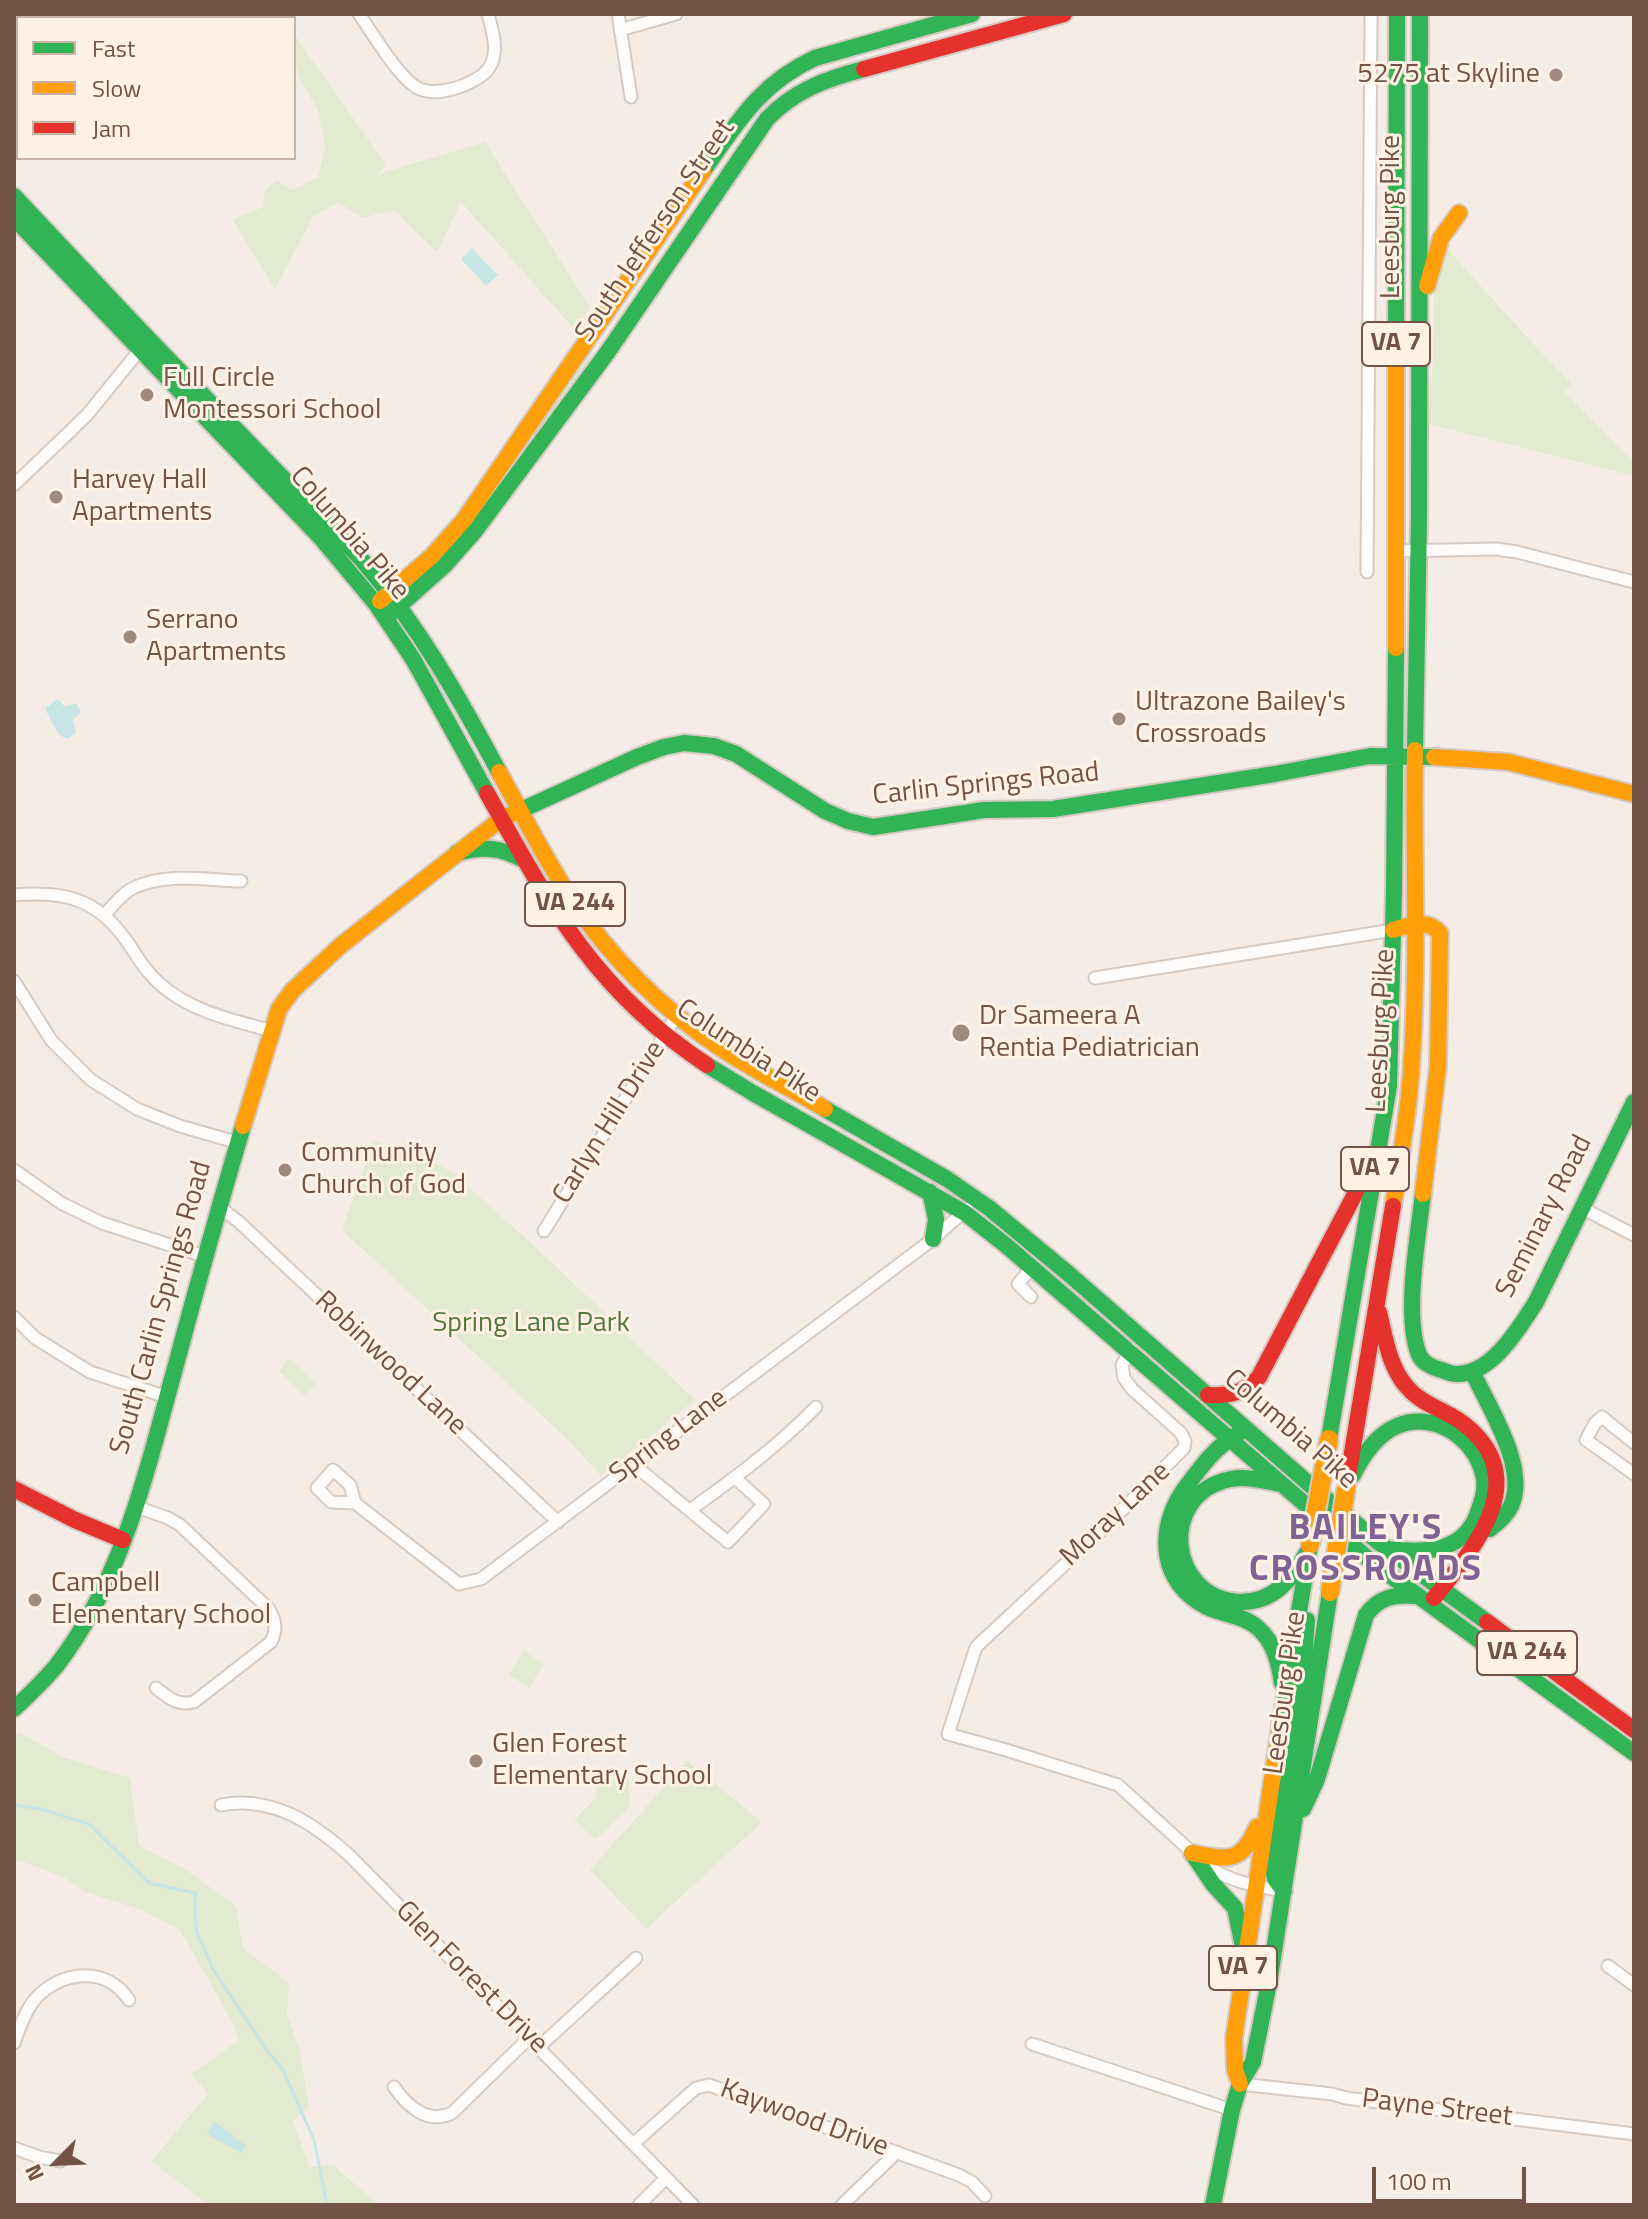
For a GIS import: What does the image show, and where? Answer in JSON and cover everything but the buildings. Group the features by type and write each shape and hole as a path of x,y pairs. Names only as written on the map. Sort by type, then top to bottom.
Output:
{"main road":[{"name":"South Jefferson Street","path":"388,605 464,520 703,171 743,114 768,85 796,65 815,58 972,14"},
{"name":"South Jefferson Street","path":"388,605 445,565 475,531 565,412 777,107 811,85 827,79 1064,14"},
{"name":"Leesburg Pike","path":"1240,2084 1235,2070 1234,2038 1255,1886 1303,1570 1329,1439 1389,1086 1395,755 1397,14"},
{"name":"Leesburg Pike","path":"1213,2205 1232,2110 1240,2084 1253,2062 1284,1891 1346,1489 1378,1305 1411,1072 1419,551 1420,14"},
{"name":"Columbia Pike","path":"14,196 144,345 330,548 388,605 453,689 519,810 583,916 634,976 706,1038 1030,1241 1387,1549 1634,1730"},
{"path":"1419,324 1437,244 1459,213"},
{"name":"Columbia Pike","path":"14,218 144,345"},
{"name":"Columbia Pike","path":"388,605 420,671 548,903 622,995 665,1035 724,1076 930,1192 970,1205 1032,1267 1365,1557 1634,1753"},
{"name":"Carlin Springs Road","path":"363,929 501,819 649,752 693,743 722,748 838,818 873,827 984,810 1053,809 1275,774 1351,758 1395,755 1508,762 1634,794"},
{"path":"457,853 491,846 524,860"},
{"path":"1393,930 1415,923 1435,926 1440,933 1438,1066 1417,1245 1414,1332 1416,1349 1429,1366 1456,1374 1472,1371 1510,1451 1516,1477 1515,1493 1506,1516 1481,1535"},
{"name":"South Carlin Springs Road","path":"14,1709 61,1659 103,1587 123,1540 279,1009 317,966 363,929"},
{"path":"1208,1395 1240,1393 1259,1377 1354,1196 1368,1162 1389,1086"},
{"name":"Seminary Road","path":"1472,1371 1487,1364 1517,1331 1536,1302 1634,1102"},
{"path":"930,1192 936,1219 933,1239"},
{"path":"1295,1826 1317,1779 1366,1615 1373,1605 1384,1598 1396,1596 1422,1601 1441,1590 1489,1523 1497,1502 1496,1471 1485,1445 1465,1423 1433,1408 1406,1386 1393,1361 1378,1305"},
{"name":"Seminary Road","path":"1445,1370 1498,1351"},
{"path":"1346,1489 1362,1458 1377,1439 1399,1426 1422,1422 1445,1426 1473,1450 1483,1468 1485,1490 1480,1514 1465,1535 1457,1542 1432,1550 1387,1549"},
{"path":"1251,1433 1228,1439 1180,1496 1165,1534 1167,1558 1178,1583 1196,1601 1248,1621 1268,1638 1278,1657 1284,1698"},
{"path":"1280,1484 1236,1479 1209,1486 1195,1497 1181,1520 1180,1556 1186,1571 1200,1588 1235,1602 1247,1603 1268,1597 1303,1570"},
{"path":"14,1489 123,1540"},
{"path":"1284,1891 1275,1879 1273,1867 1303,1694 1307,1648 1303,1570"},
{"path":"1192,1853 1226,1859 1242,1854 1251,1843 1269,1795"},
{"path":"1192,1853 1213,1884 1235,1908 1245,1958"}],"street":[{"path":"359,14 412,86 422,91 446,90 470,83 490,67 496,43 488,14"},
{"path":"618,14 631,97"},
{"path":"620,30 676,14"},
{"path":"1367,572 1371,14"},
{"path":"14,485 87,415 144,345"},
{"path":"1395,551 1496,549 1634,582"},
{"path":"105,914 130,889 154,880 241,881"},
{"path":"14,895 61,895 88,903 105,914 160,984 182,1000 207,1013 272,1031"},
{"path":"1095,978 1393,930"},
{"path":"14,981 51,1040 91,1080 137,1109 180,1126 239,1143"},
{"name":"Carlyn Hill Drive","path":"544,1231 677,1015"},
{"path":"14,1170 61,1203 102,1223 207,1257"},
{"name":"Spring Lane","path":"355,1503 459,1584 481,1579 933,1239 970,1205"},
{"name":"Robinwood Lane","path":"221,1208 558,1522"},
{"path":"1582,1208 1634,1235"},
{"path":"1031,1297 1018,1284 1032,1267"},
{"path":"14,1317 35,1338 90,1372 167,1397"},
{"path":"1128,1352 1141,1337"},
{"name":"Moray Lane","path":"1128,1352 1121,1368 1127,1382 1181,1433 1185,1441 1184,1450 976,1647 948,1734 1118,1785 1192,1853"},
{"path":"690,1510 735,1478 816,1407"},
{"path":"1634,1443 1602,1417 1586,1440 1634,1474"},
{"path":"633,1464 728,1542 764,1504 735,1478"},
{"path":"134,1506 180,1525 269,1609 276,1628 271,1642 194,1702 172,1701 156,1688"},
{"name":"Glen Forest Drive","path":"221,1805 251,1802 300,1817 323,1832 693,2205"},
{"path":"1192,1853 1221,1876 1284,1891"},
{"path":"539,2047 636,1958"},
{"path":"1608,1966 1634,1985"},
{"path":"14,2043 30,2006 38,1996 62,1980 97,1976 117,1986 129,2000"},
{"path":"394,2087 410,2106 422,2113 446,2116 529,2038"},
{"path":"1032,2044 1232,2110"},
{"name":"Kaywood Drive","path":"633,2144 701,2081 959,2175 972,2182 985,2196"},
{"name":"Payne Street","path":"1240,2084 1634,2134"},
{"path":"14,2148 60,2161"},
{"path":"842,2205 897,2152"},
{"path":"639,2205 666,2178"}],"green space":[{"path":"296,37 386,165 378,174 485,142 590,307 575,330 461,202 437,252 394,210 362,218 338,202 313,217 275,289 232,219 263,207 265,189 277,181 293,190 318,177 325,147 318,110 299,78"},
{"path":"1443,244 1573,385 1564,391 1634,463 1634,476 1428,424 1434,280"},
{"path":"590,346 592,357 538,434 543,416"},
{"name":"Spring Lane Park","path":"374,1141 424,1156 453,1173 543,1254 695,1400 601,1476 567,1439 342,1230"},
{"path":"290,1358 317,1384 305,1396 279,1371"},
{"path":"524,1651 544,1664 529,1688 509,1675"},
{"path":"20,1733 63,1757 130,1778 139,1846 185,1869 236,1906 243,1948 289,1983 287,2014 300,2053 309,2107 293,2121 309,2167 333,2165 379,2205 209,2205 151,2161 208,2094 191,2074 239,2040 234,2025 180,1930 142,1910 85,1892 64,1877 14,1861 14,1737"},
{"path":"687,1761 762,1822 646,1929 590,1870"},
{"path":"628,1776 631,1805 595,1840 574,1820 597,1797 595,1781"}],"water":[{"path":"472,248 498,275 486,286 461,259"},
{"path":"58,699 65,707 76,703 81,712 73,719 76,733 67,739 51,722 45,708"},
{"path":"214,2121 246,2146 241,2153 207,2134"}],"waterway":[{"path":"14,1805 41,1809 89,1824 149,1883 195,1893 196,1931 213,1969 283,2070 314,2140 327,2205"}],"traffic: fast":[{"path":"703,171 751,106 796,68 815,58 972,14"},
{"path":"1396,350 1397,14"},
{"path":"1415,750 1419,518 1420,14"},
{"path":"390,614 445,565 475,531 607,353 767,119 789,100 812,87 864,69"},
{"path":"14,196 362,560 436,662 499,772"},
{"path":"14,218 321,538 376,604 413,659 487,793"},
{"path":"1329,1439 1389,1086 1396,648"},
{"path":"517,812 637,757 684,743 714,746 736,754 825,811 873,827 984,810 1053,809 1370,756 1434,757"},
{"path":"457,853 491,849 524,860"},
{"path":"707,1065 965,1213 1373,1563 1634,1753"},
{"path":"1423,1194 1412,1294 1418,1353 1422,1360 1434,1367 1454,1374 1469,1372 1493,1359 1536,1302 1634,1102"},
{"path":"825,1109 947,1179 989,1208 1332,1504 1387,1549 1487,1622"},
{"path":"14,1709 57,1665 80,1631 117,1558 144,1480 243,1126"},
{"path":"930,1192 936,1219 933,1239"},
{"path":"1472,1371 1504,1437 1515,1474 1511,1506 1490,1529"},
{"path":"1353,1475 1376,1440 1389,1430 1411,1422 1424,1422 1450,1430 1462,1439 1478,1461 1484,1479 1483,1495 1477,1515 1461,1537 1439,1548 1413,1551 1387,1549"},
{"path":"1238,1434 1215,1452 1183,1491 1169,1523 1167,1555 1172,1571 1191,1597 1207,1607 1246,1620 1264,1634 1275,1653 1282,1683"},
{"path":"1280,1484 1237,1478 1207,1489 1191,1504 1182,1524 1180,1545 1186,1566 1198,1584 1217,1597 1252,1601 1280,1588 1306,1554"},
{"path":"1280,1726 1310,1545"},
{"path":"1213,2205 1232,2110 1240,2084 1253,2062 1269,1983 1330,1592"},
{"path":"1303,1809 1317,1779 1366,1615 1376,1604 1388,1598 1416,1596"},
{"path":"1284,1891 1275,1879 1273,1867 1300,1713 1307,1620"},
{"path":"1192,1853 1213,1884 1235,1908 1242,1942"}],"traffic: slow":[{"path":"380,601 432,556 464,520 703,171"},
{"path":"1427,286 1441,238 1459,213"},
{"path":"1396,350 1396,648"},
{"path":"1393,1206 1408,1106 1413,1033 1415,750"},
{"path":"1434,757 1508,762 1634,794"},
{"path":"499,772 572,900 603,942 638,981 677,1016 719,1047 825,1109"},
{"path":"243,1126 279,1009 292,991 340,946 501,819 517,812"},
{"path":"1393,930 1424,924 1440,933 1438,1066 1423,1194"},
{"path":"1310,1545 1329,1439"},
{"path":"1330,1592 1346,1489"},
{"path":"1240,2084 1235,2070 1234,2038 1280,1726"},
{"path":"1192,1853 1224,1858 1232,1856 1245,1848 1257,1827"}],"traffic: jam":[{"path":"864,69 1064,14"},
{"path":"487,793 555,909 605,977 668,1037 707,1065"},
{"path":"1208,1395 1236,1392 1259,1377 1354,1196 1369,1158"},
{"path":"1346,1489 1393,1206"},
{"path":"1379,1312 1388,1351 1401,1379 1413,1393 1464,1424 1484,1445 1495,1467 1496,1490 1491,1512 1466,1557 1434,1598"},
{"path":"14,1489 123,1540"},
{"path":"1487,1622 1634,1730"}],"place":[{"name":"5275 at Skyline","path":"1556,75"},
{"name":"Full Circle Montessori School","path":"147,395"},
{"name":"Harvey Hall Apartments","path":"56,497"},
{"name":"Serrano Apartments","path":"130,637"},
{"name":"Ultrazone Bailey's Crossroads","path":"1119,719"},
{"name":"Dr Sameera A Rentia Pediatrician","path":"961,1033"},
{"name":"Community Church of God","path":"285,1170"},
{"name":"Campbell Elementary School","path":"35,1600"},
{"name":"Glen Forest Elementary School","path":"476,1761"}],"district":[{"name":"BAILEY'S CROSSROADS","path":"1366,1550"}]}
